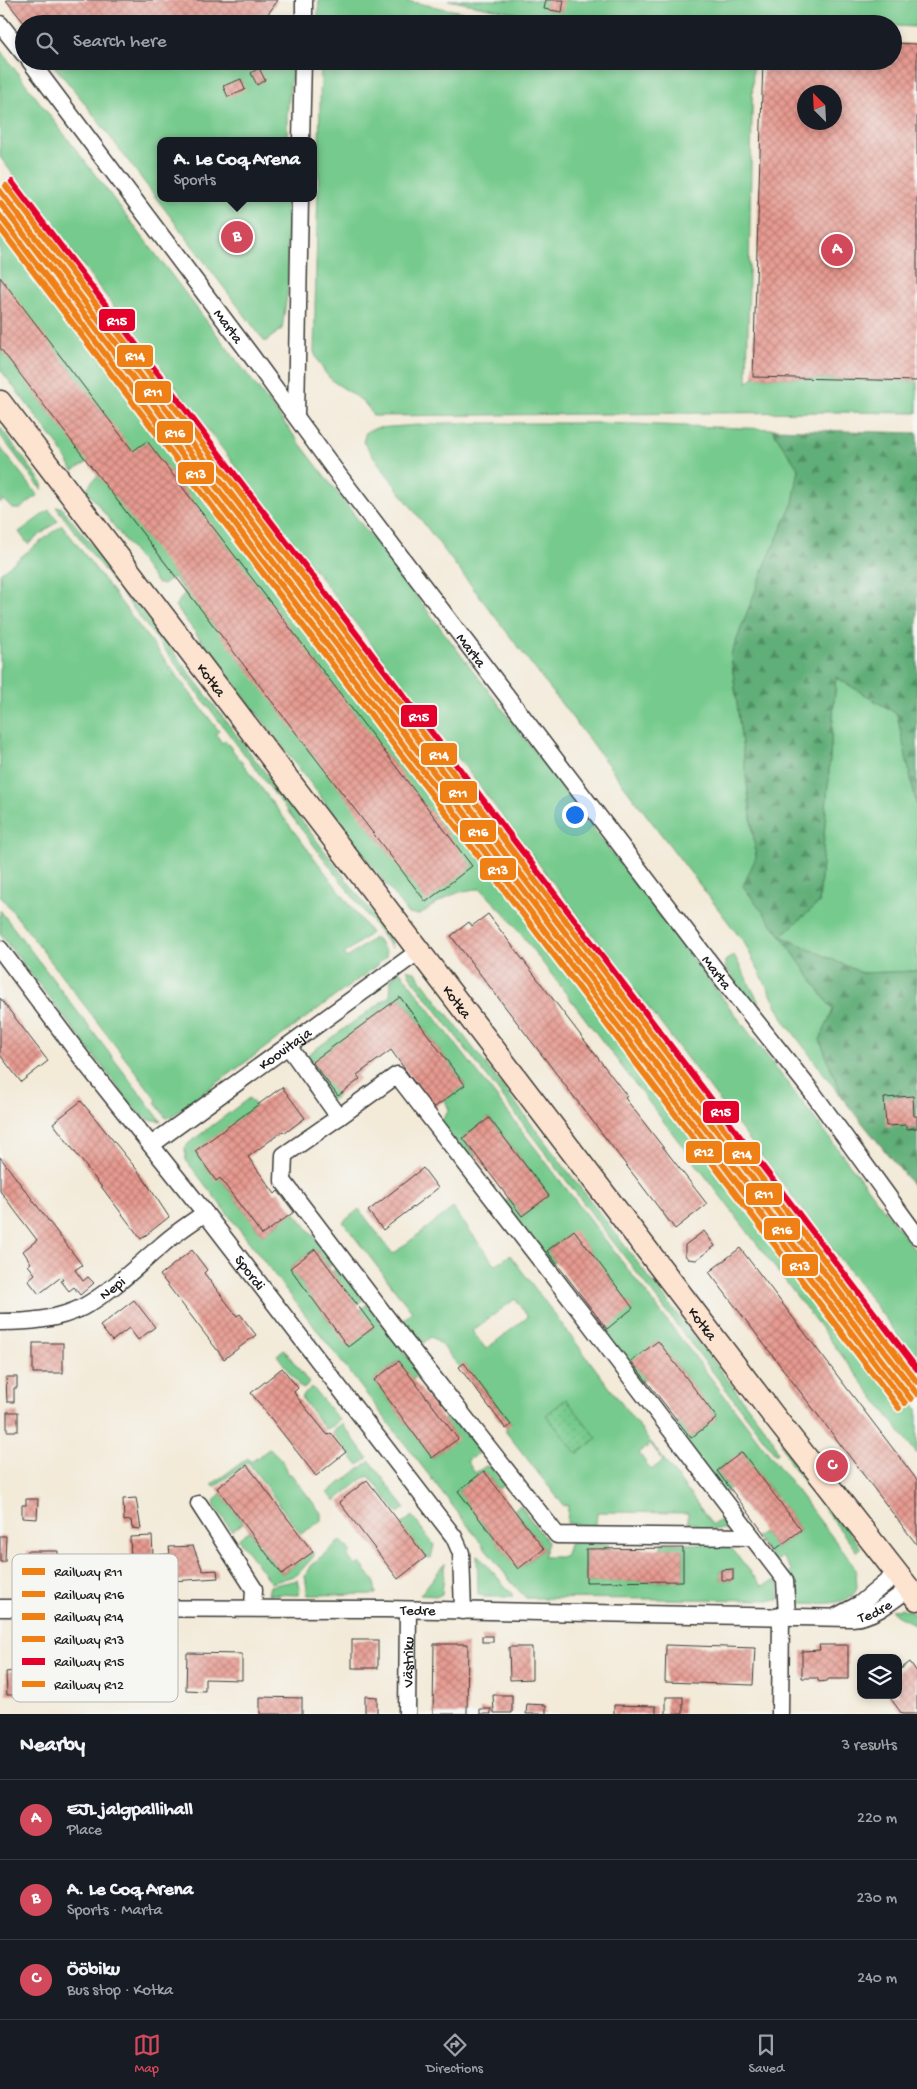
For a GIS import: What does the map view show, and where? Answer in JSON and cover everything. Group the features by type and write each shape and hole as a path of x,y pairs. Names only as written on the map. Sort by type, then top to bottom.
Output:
{"street":[{"path":"304,0 304,15"},
{"path":"0,24 15,43"},
{"name":"Marta","path":"37,70 340,477 724,981 812,1092 917,1236"},
{"path":"302,137 303,70"},
{"path":"296,416 300,202"},
{"name":"Kotka","path":"0,402 907,1588"},
{"name":"Spordi","path":"0,949 87,1065 206,1213 454,1537 461,1553 463,1611"},
{"name":"Koovitaja","path":"152,1145 419,951"},
{"path":"288,1046 339,1117"},
{"path":"752,1537 557,1535 404,1341 283,1181 284,1155 398,1076 590,1324 785,1580 780,1714"},
{"name":"Nepi","path":"0,1322 29,1322 59,1316 83,1306 135,1269 162,1244 206,1213"},
{"path":"199,1504 254,1589 253,1608"},
{"name":"Tedre","path":"178,1608 836,1616 860,1604 907,1588"},
{"name":"Västriku","path":"407,1714 408,1610"}],"green space":[{"path":"319,0 402,0 477,15 318,15"},
{"path":"448,0 917,0 917,27 902,26 902,15 526,15"},
{"path":"0,50 917,1253 917,1360 0,157"},
{"path":"57,70 292,70 287,115 287,137 157,137 157,199"},
{"path":"321,70 753,70 747,383 753,377 917,381 917,413 373,416 361,400 331,379 322,368 314,352"},
{"path":"159,202 287,202 288,289 282,329 265,342"},
{"path":"0,206 611,1007 761,1207 917,1409 917,1454 507,916 481,889 456,894 441,901 420,915 408,914 175,606 185,593 173,577 163,585 157,583 86,489 98,475 88,462 73,471 58,445 0,369"},
{"path":"446,423 602,423 772,429 799,470 793,503 766,563 731,655 756,857 819,903 836,677 897,714 917,807 917,971 862,973 782,937 833,1010 820,1040 843,1099 785,1022 745,944 363,442 366,432 376,428"},
{"path":"0,427 42,483 42,490 0,435"},
{"path":"772,429 917,433 917,807 897,714 836,677 819,903 781,936 743,886 756,857 731,655 766,563 793,503 799,470"},
{"path":"0,447 38,495 20,509 13,509 4,500 0,503"},
{"path":"56,507 61,507 102,558 390,937 392,948"},
{"path":"49,510 58,521 28,544 19,532"},
{"path":"62,525 219,731 216,734 222,743 225,740 371,933 344,954 347,958 375,937 386,952 386,957 371,970 171,1117 166,1118 155,1102 157,1100 0,895 0,573"},
{"path":"0,910 161,1121 147,1119 137,1112 0,934"},
{"path":"781,936 862,973 917,971 917,1187 915,1188 843,1099 820,1040 833,1010"},
{"path":"734,955 774,1031 725,967 725,961"},
{"path":"407,969 415,972 772,1438 778,1453 776,1455 410,976"},
{"path":"400,971 853,1564 856,1571 857,1588 853,1595 838,1602 817,1604 790,1602 786,1576 792,1571 782,1557 775,1562 756,1537 763,1532 776,1549 801,1530 742,1452 717,1471 730,1489 723,1494 671,1426 677,1421 691,1438 717,1418 658,1341 632,1361 645,1379 639,1383 593,1321 598,1317 633,1308 574,1231 547,1250 555,1262 549,1266 502,1203 509,1199 522,1216 549,1195 489,1118 463,1138 476,1156 470,1161 441,1122 449,1110 445,1100 465,1085 401,997 313,1062 338,1096 330,1101 303,1058 390,996 391,978"},
{"path":"249,1098 256,1106 195,1152 216,1180 220,1178 262,1235 294,1212 335,1262 329,1267 315,1249 290,1268 348,1346 373,1328 360,1310 367,1304 419,1372 413,1380 399,1361 374,1380 432,1458 457,1439 443,1420 453,1416 480,1452 467,1461 475,1473 486,1466 491,1467 505,1485 498,1489 484,1471 458,1491 518,1569 544,1549 514,1510 520,1505 548,1543 543,1557 565,1557 570,1542 608,1544 609,1549 586,1549 586,1582 683,1581 683,1549 661,1548 661,1543 729,1545 762,1586 774,1581 779,1583 779,1600 526,1598 512,1583 186,1160 185,1148","holes":["733,1569 733,1580 721,1580 721,1570"]},
{"path":"453,1208 495,1265 510,1255 713,1525 721,1519 728,1529 697,1529 697,1524 688,1523 688,1513 597,1512 596,1527 567,1523 568,1505 564,1506 506,1432 506,1429 511,1424 464,1364 459,1367 442,1345 431,1337 416,1349 400,1323 412,1312 343,1222 359,1209 393,1254","holes":["515,1299 528,1317 486,1349 472,1331","651,1444 663,1461 651,1470 639,1453"]},
{"path":"338,1266 363,1299 357,1305 332,1272"},
{"path":"284,1349 309,1383 304,1389 300,1387 277,1355"},
{"path":"312,1387 339,1420 333,1426 325,1429 301,1397"},
{"path":"566,1399 597,1438 577,1454 546,1415"},
{"path":"342,1424 368,1458 358,1465 333,1433 333,1430"},
{"path":"781,1442 861,1548 857,1552 792,1466"},
{"path":"269,1449 281,1460 288,1474 291,1474 321,1513 321,1521 301,1534 248,1462 214,1487 212,1484 248,1458 251,1462"},
{"path":"370,1461 405,1508 398,1513 369,1476 335,1501 327,1493"},
{"path":"221,1493 243,1523 232,1531 215,1506 214,1501"},
{"path":"412,1516 434,1545 431,1558 426,1557 401,1525"},
{"path":"249,1531 282,1574 313,1552 314,1556 297,1575 271,1583 238,1539"},
{"path":"341,1540 351,1552 347,1555 355,1566 360,1563 374,1581 376,1594 308,1595 305,1576 310,1566"},
{"path":"477,1554 513,1597 485,1597 478,1594"},
{"path":"445,1563 442,1594 438,1596 420,1595"},
{"path":"298,1580 300,1589 298,1595 268,1594 270,1586"},
{"path":"901,1608 910,1611 917,1617 917,1627 891,1610"}],"building":[{"path":"6,0 278,0 267,15 18,15"},
{"path":"546,0 564,0 562,12 544,9"},
{"path":"902,43 917,44 917,381 753,377 763,70 902,70"},
{"path":"260,70 265,80 257,85 251,73"},
{"path":"241,79 245,90 228,97 223,86"},
{"path":"0,277 133,451 147,441 472,866 426,902 0,348"},
{"path":"488,914 627,1096 625,1098 707,1204 675,1229 451,936 469,922 472,926"},
{"path":"400,997 465,1085 431,1110 415,1088 417,1086 391,1050 357,1075 360,1079 338,1096 312,1062"},
{"path":"0,998 48,1061 21,1082 0,1055"},
{"path":"282,1087 305,1118 285,1133 283,1131 248,1157 275,1194 278,1191 294,1212 262,1235 220,1178 216,1181 195,1151"},
{"path":"913,1096 917,1128 906,1129 906,1125 886,1126 884,1098"},
{"path":"81,1101 142,1176 169,1217 141,1239 53,1123"},
{"path":"489,1118 549,1196 522,1216 463,1138"},
{"path":"0,1157 82,1265 75,1270 83,1281 88,1277 94,1283 80,1295 74,1287 69,1291 61,1281 63,1280 61,1277 39,1294 28,1280 35,1274 28,1265 31,1263 23,1251 37,1240 0,1191"},
{"path":"423,1168 438,1188 383,1230 368,1211"},
{"path":"574,1230 633,1308 607,1329 547,1251"},
{"path":"704,1231 715,1246 696,1260 688,1259 685,1255 685,1245"},
{"path":"740,1248 917,1480 917,1545 709,1272"},
{"path":"315,1249 374,1327 348,1347 290,1268"},
{"path":"192,1250 207,1270 204,1273 237,1316 240,1314 256,1335 224,1359 160,1275"},
{"path":"134,1300 155,1327 138,1340 129,1328 112,1341 100,1326"},
{"path":"658,1341 717,1418 691,1438 631,1361"},
{"path":"33,1343 63,1343 63,1373 33,1373"},
{"path":"399,1361 458,1439 432,1458 374,1380"},
{"path":"464,1363 511,1425 506,1429 459,1367"},
{"path":"282,1368 298,1388 294,1392 297,1397 326,1433 328,1435 331,1433 346,1452 316,1476 251,1393"},
{"path":"6,1377 17,1377 17,1388 14,1388 14,1402 7,1402"},
{"path":"7,1412 18,1412 18,1431 7,1431"},
{"path":"742,1452 801,1530 776,1549 717,1471"},
{"path":"247,1465 313,1552 282,1574 217,1488"},
{"path":"484,1471 544,1549 518,1569 458,1491"},
{"path":"367,1480 426,1557 398,1579 339,1502"},
{"path":"136,1498 141,1529 132,1528 131,1520 124,1521 123,1499"},
{"path":"26,1499 38,1499 37,1519 22,1518 22,1505 26,1505"},
{"path":"0,1536 6,1536 5,1562 0,1562"},
{"path":"152,1536 153,1554 131,1554 130,1537"},
{"path":"193,1546 203,1571 217,1570 218,1578 178,1581 178,1554 170,1554 169,1547"},
{"path":"683,1548 683,1581 586,1582 586,1549"},
{"path":"27,1551 58,1551 58,1554 27,1554"},
{"path":"733,1569 733,1580 721,1580 721,1570"},
{"path":"482,1636 493,1636 493,1642 482,1642"},
{"path":"352,1640 378,1640 378,1668 352,1668"},
{"path":"434,1644 468,1644 467,1714 433,1714"},
{"path":"666,1645 755,1648 753,1685 665,1682"},
{"path":"819,1645 848,1645 848,1679 829,1679 819,1682 817,1678 802,1678 802,1651 820,1650"},
{"path":"509,1647 532,1647 532,1679 510,1680"},
{"path":"187,1653 242,1654 242,1680 205,1679 205,1691 186,1690"},
{"path":"910,1662 917,1672 917,1714 902,1714 891,1699 902,1699 902,1668"},
{"path":"12,1671 12,1695 7,1695 6,1672"},
{"path":"493,1695 512,1695 512,1713 494,1713"},
{"path":"365,1696 377,1697 377,1714 365,1714"},
{"path":"260,1697 302,1698 302,1714 260,1714"},
{"path":"666,1697 683,1697 683,1714 666,1714"},
{"path":"527,1704 546,1705 546,1714 526,1714"},
{"path":"614,1705 656,1706 656,1714 614,1714"},
{"path":"480,1709 491,1709 491,1714 480,1714"}],"rail line":[{"name":"R15","path":"12,182 917,1369"},
{"name":"R14","path":"6,186 917,1382"},
{"name":"R11","path":"0,191 917,1394"},
{"name":"R16","path":"0,203 911,1399"},
{"name":"R13","path":"0,216 905,1403"},
{"name":"R12","path":"0,228 899,1408"}],"place":[{"name":"A. Le Coq Arena","path":"237,237"},
{"name":"EJL jalgpallihall","path":"837,250"},
{"name":"Ööbiku","path":"832,1466"}]}
